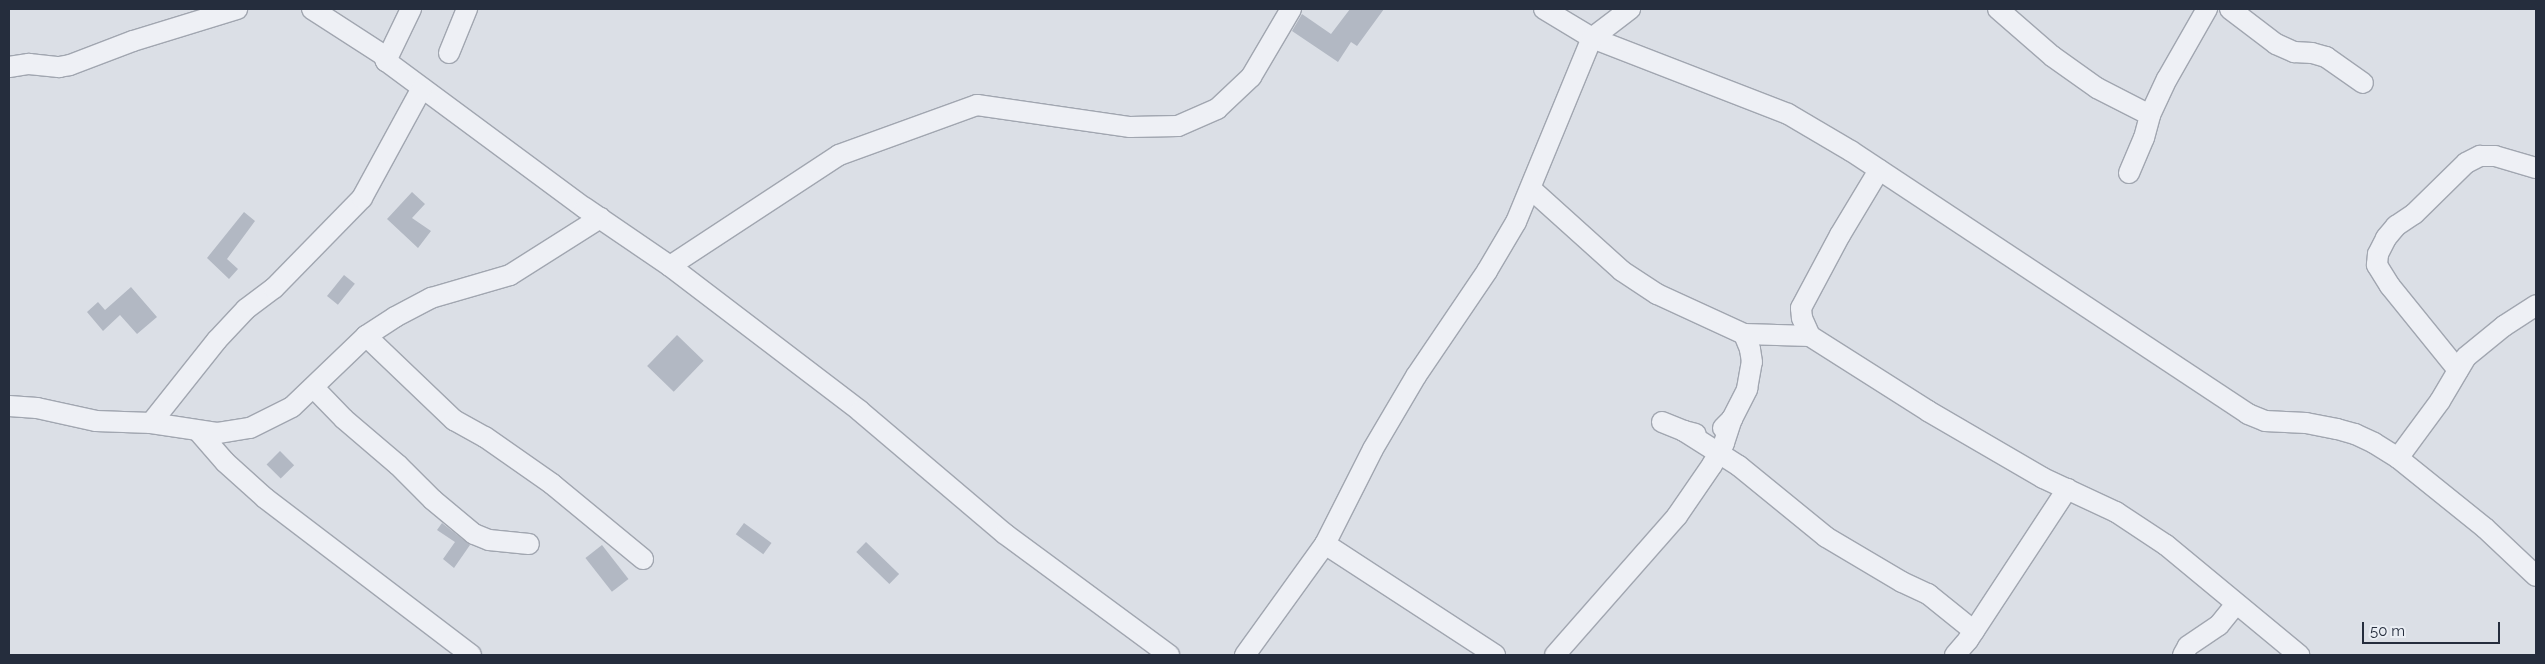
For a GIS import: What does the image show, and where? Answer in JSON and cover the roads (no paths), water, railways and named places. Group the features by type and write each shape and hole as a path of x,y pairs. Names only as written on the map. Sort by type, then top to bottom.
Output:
{"street":[{"path":"9,68 29,64 59,67 70,65 133,41 237,9"},
{"path":"312,9 383,55 386,61 422,88 600,218 670,266 860,411 1006,534 1169,655"},
{"path":"386,61 411,9"},
{"path":"449,53 467,9"},
{"path":"670,266 839,155 977,105 1130,127 1178,126 1217,109 1251,77 1291,9"},
{"path":"1544,9 1592,38 1788,114 1879,170 2248,414 2265,421 2306,423 2355,434 2398,458 2485,528 2536,576"},
{"path":"1245,655 1325,544 1392,417 1416,376 1487,271 1516,222 1592,38 1630,9"},
{"path":"1998,9 2052,56 2097,88 2150,115"},
{"path":"2129,174 2144,138 2150,115 2167,79 2207,9"},
{"path":"2230,9 2276,44 2294,52 2312,53 2326,57 2363,83"},
{"path":"150,423 217,340 246,309 274,288 345,213 362,198 422,88"},
{"path":"2458,370 2390,286 2377,265 2378,254 2386,238 2396,226 2414,214 2466,163 2480,156 2495,156 2536,168"},
{"path":"1810,336 1802,318 1801,308 1836,243 1879,170"},
{"path":"1531,189 1622,271 1657,294 1744,334 1810,336 1928,411 2044,478 2116,512 2166,545 2299,655"},
{"path":"9,406 37,408 96,420 150,423 218,433 250,428 292,407 314,388 366,336 431,298 510,275 600,218"},
{"path":"2398,458 2440,401 2466,357 2486,340 2536,305"},
{"path":"1555,655 1677,516 1718,453 1747,389 1752,362 1750,349 1744,334"},
{"path":"366,336 454,420 485,438 552,484 643,559"},
{"path":"314,388 344,419 398,465 433,500 474,534 489,540 529,544"},
{"path":"1662,422 1684,431 1702,435 1715,432 1732,419"},
{"path":"198,431 225,462 265,498 471,655"},
{"path":"1684,431 1739,466 1826,537 1902,582 1928,594 1974,631"},
{"path":"1955,655 1974,631 2067,489"},
{"path":"1325,544 1495,655"},
{"path":"2183,655 2188,646 2219,625 2236,604"}]}
